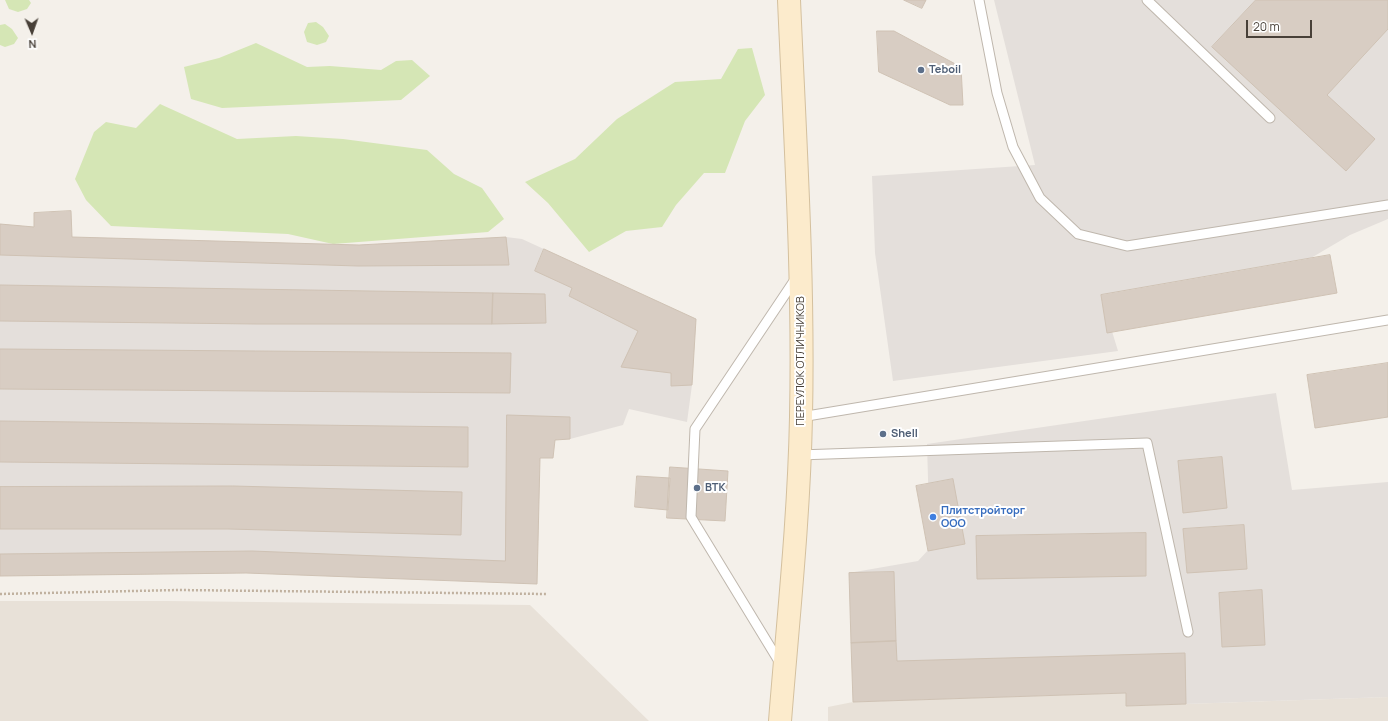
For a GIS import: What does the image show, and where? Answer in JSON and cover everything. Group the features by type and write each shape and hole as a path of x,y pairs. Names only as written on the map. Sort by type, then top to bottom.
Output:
{"main road":[{"name":"ПЕРЕУЛОК ОТЛИЧНИКОВ","path":"780,721 795,534 801,417 801,270 789,0"}],"lane":[{"path":"979,0 997,93 1013,147 1040,198 1078,234 1127,246 1388,205"},
{"path":"1147,0 1270,118"},
{"path":"784,669 691,517 695,429 801,270"},
{"path":"801,417 1388,320"},
{"path":"800,456 1147,443 1188,632"}],"path":[{"path":"0,594 178,590 547,594"}],"shaded area":[{"path":"994,0 1388,0 1388,219 1350,235 1311,258 1101,295 1118,351 893,381 875,253 872,176 1035,165"},
{"path":"71,211 72,237 359,245 506,237 522,239 696,319 692,385 687,422 629,409 623,425 570,439 555,440 553,458 540,458 537,584 246,573 0,576 0,224 34,227 34,213"},
{"path":"1276,393 1292,490 1388,482 1388,697 1126,706 1126,693 853,702 849,573 918,561 930,548 927,444"},
{"path":"0,601 167,601 530,605 649,721 0,721"},
{"path":"1126,693 1127,706 1388,697 1388,721 828,721 828,707 853,702"}],"green space":[{"path":"5,0 29,0 31,3 27,9 18,12 9,9"},
{"path":"316,22 323,27 329,36 326,42 317,45 307,42 304,32 308,23"},
{"path":"5,24 12,29 18,38 14,44 5,47 0,45 0,25"},
{"path":"256,43 307,67 330,66 381,70 396,61 412,60 430,76 401,100 222,108 191,99 184,67 219,58"},
{"path":"752,48 765,95 745,121 725,173 704,173 676,205 662,227 626,231 589,252 548,203 525,182 575,159 617,119 675,82 721,79 738,49"},
{"path":"160,104 237,139 296,136 343,139 427,150 454,174 482,188 504,219 488,232 333,244 288,234 111,226 86,200 75,179 94,132 106,122 136,128"}],"building":[{"path":"904,0 926,0 922,8"},
{"path":"1256,0 1388,0 1388,29 1327,95 1375,139 1346,171 1212,47"},
{"path":"877,31 894,31 961,67 963,105 950,105 879,72"},
{"path":"71,211 72,237 359,245 506,237 509,265 358,266 0,255 0,224 34,227 34,213"},
{"path":"544,249 696,319 692,385 671,386 671,373 621,367 638,331 569,296 572,288 535,271"},
{"path":"1330,255 1337,293 1107,333 1101,295"},
{"path":"0,285 493,293 492,324 256,324 0,321"},
{"path":"493,293 545,294 546,323 492,324"},
{"path":"0,349 511,353 510,393 0,389"},
{"path":"1388,363 1388,417 1315,428 1307,375"},
{"path":"507,415 570,417 570,439 555,440 553,458 540,458 537,584 246,573 0,576 0,554 252,551 505,561"},
{"path":"0,421 468,427 468,467 0,462"},
{"path":"1222,457 1227,508 1183,513 1178,461"},
{"path":"670,467 728,471 725,521 667,518"},
{"path":"637,476 670,478 668,510 635,507"},
{"path":"953,479 965,544 928,551 916,486"},
{"path":"233,486 462,492 461,535 228,529 0,529 0,487"},
{"path":"1244,525 1247,569 1187,573 1183,529"},
{"path":"1146,533 1146,576 977,579 976,536"},
{"path":"894,572 896,641 851,643 849,573"},
{"path":"1262,590 1265,645 1222,647 1219,593"},
{"path":"896,641 897,661 1185,653 1186,704 1126,706 1126,693 853,702 851,643"}],"place":[{"name":"Teboil","path":"921,70"},
{"name":"Shell","path":"883,434"},
{"name":"ВТК","path":"697,488"},
{"name":"Плитстройторг ООО","path":"933,517"}]}
